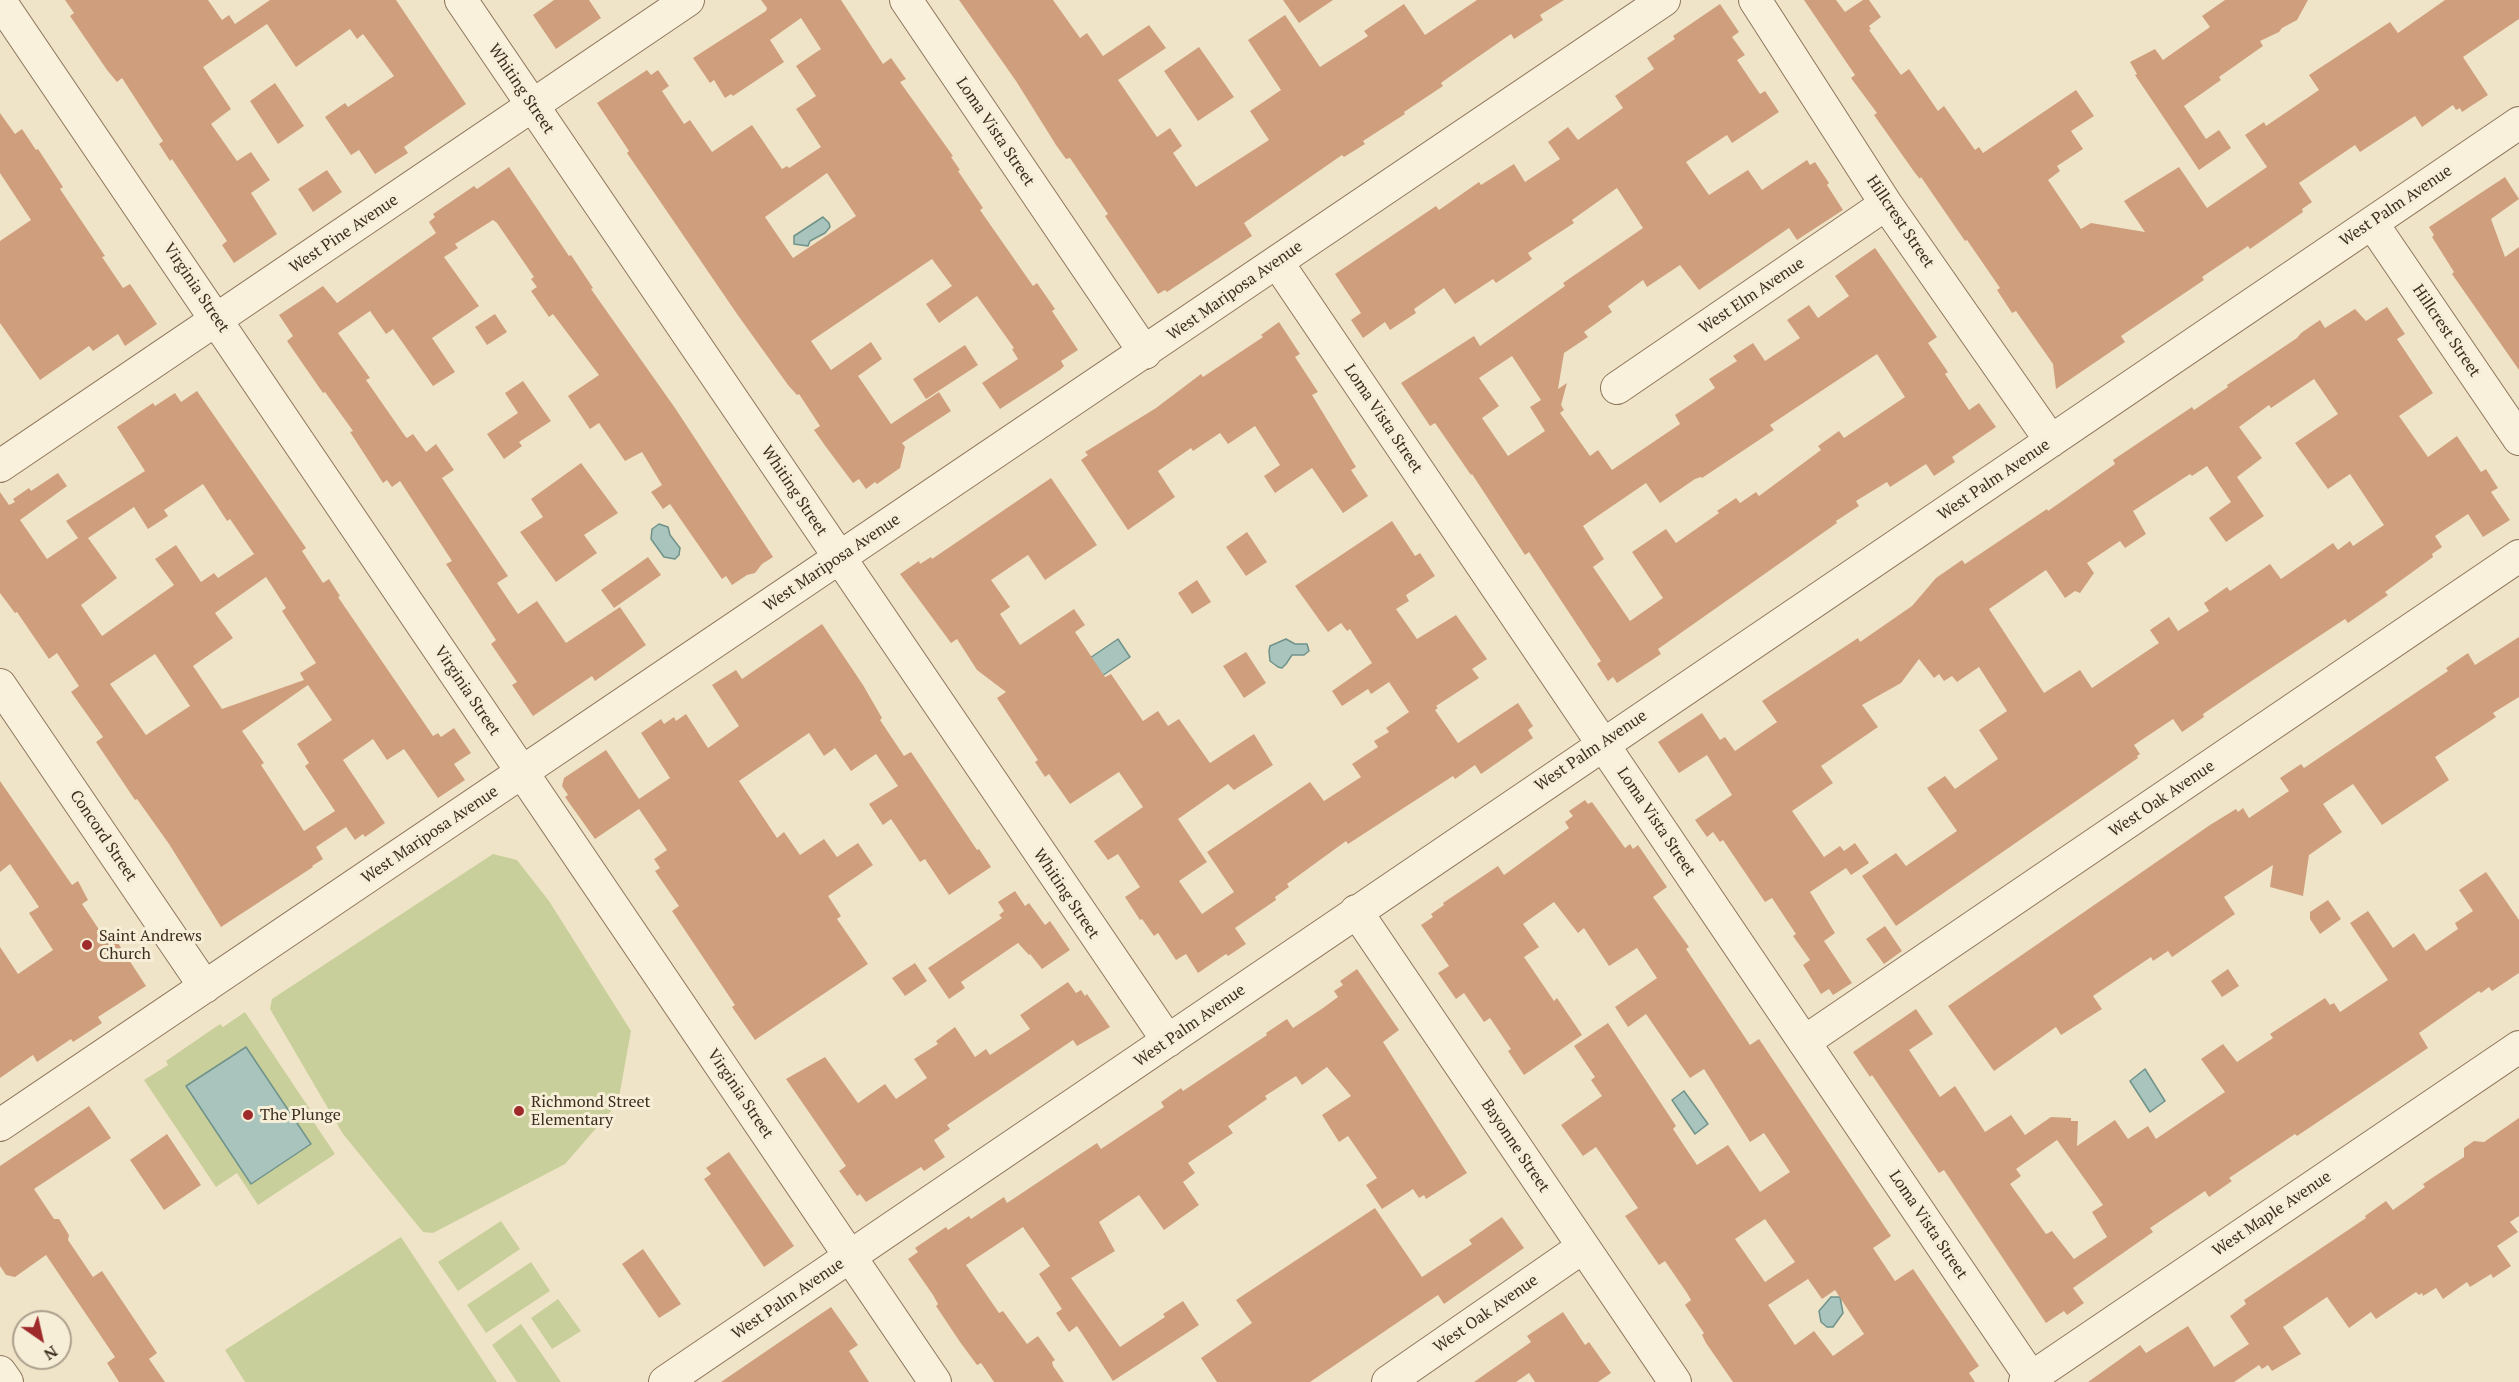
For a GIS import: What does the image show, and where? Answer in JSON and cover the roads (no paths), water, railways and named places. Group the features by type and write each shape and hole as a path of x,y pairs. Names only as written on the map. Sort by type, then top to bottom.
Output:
{"street":[{"name":"Whiting Street","path":"461,0 1043,861 1168,1041"},
{"name":"West Pine Avenue","path":"0,466 688,0"},
{"name":"Loma Vista Street","path":"906,0 1145,352"},
{"name":"West Mariposa Avenue","path":"0,1125 1664,0"},
{"name":"Hillcrest Street","path":"1755,0 1886,204 2051,441"},
{"name":"Virginia Street","path":"0,1 935,1382"},
{"name":"West Palm Avenue","path":"664,1382 2519,123"},
{"name":"West Elm Avenue","path":"1617,388 1886,204"},
{"name":"Hillcrest Street","path":"2372,223 2519,439"},
{"name":"Loma Vista Street","path":"1277,262 2030,1380"},
{"name":"West Oak Avenue","path":"1804,1042 2519,556"},
{"name":"Concord Street","path":"0,685 205,987"},
{"name":"Bayonne Street","path":"1356,911 1675,1382"},
{"name":"West Maple Avenue","path":"2030,1380 2519,1047"},
{"name":"West Oak Avenue","path":"1388,1382 1583,1246"},
{"path":"0,1371 7,1382"}],"water":[{"path":"823,217 830,227 825,233 810,241 808,246 794,244 794,236"},
{"path":"659,524 668,527 670,535 680,548 679,555 675,559 664,557 651,539 652,529"},
{"path":"1118,639 1130,657 1096,680 1084,662"},
{"path":"1286,639 1295,644 1307,644 1309,651 1304,655 1292,655 1282,668 1270,661 1269,651 1270,646"},
{"name":"The Plunge","path":"246,1047 311,1144 251,1184 186,1086"},
{"path":"2145,1069 2165,1101 2150,1112 2130,1081"},
{"path":"1684,1091 1708,1124 1695,1134 1672,1100"},
{"path":"1831,1297 1840,1297 1843,1313 1833,1327 1827,1327 1821,1322 1819,1311"}],"place":[{"name":"Saint Andrews Church","path":"87,945"},
{"name":"Richmond Street Elementary","path":"519,1111"},
{"name":"The Plunge","path":"248,1115"}]}
